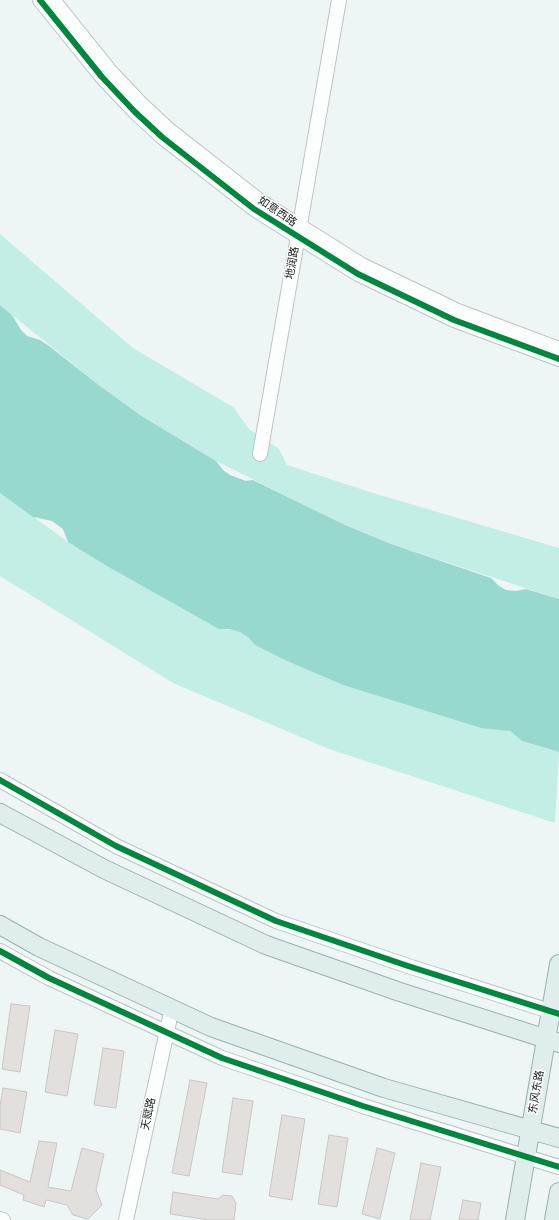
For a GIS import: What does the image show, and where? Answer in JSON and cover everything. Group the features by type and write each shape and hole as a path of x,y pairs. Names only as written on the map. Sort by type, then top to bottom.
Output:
{"main road":[{"path":"0,813 104,869 266,945 400,992 553,1041"},
{"path":"0,925 39,947 211,1027 384,1088 559,1138"},
{"name":"东风东路","path":"515,1220 530,1130 553,1041 559,964"},
{"path":"554,1220 559,1192"}],"street":[{"name":"如意西路","path":"40,0 102,77 162,137 248,205 362,265 458,311 559,349"},
{"name":"如意西路","path":"53,0 110,71 168,129 299,232 358,274 454,320 559,359"},
{"name":"地润路","path":"260,454 339,0"},
{"path":"0,780 116,846 276,921 408,966 555,1013"},
{"path":"0,951 50,978 222,1058 284,1080 559,1168"},
{"name":"天赋路","path":"126,1220 172,1008"}],"shaded area":[{"path":"0,234 133,348 233,407 249,429 279,449 287,465 370,492 559,548 559,599 391,544 345,525 216,461 140,415 100,386 0,305"},
{"path":"0,305 12,315 21,330 27,336 40,340 49,346 140,415 216,461 223,470 230,475 246,481 253,480 345,525 391,544 491,578 499,586 506,590 516,591 526,589 559,599 559,752 522,741 510,731 481,728 343,685 287,661 255,645 249,638 240,632 229,629 219,629 107,566 68,542 63,529 52,521 33,517 0,493"},
{"path":"0,492 68,542 223,629 240,632 249,638 255,645 287,661 343,685 481,728 502,728 510,731 522,741 559,752 555,823 329,749 173,683 0,576"}],"building":[{"path":"11,1004 30,1006 20,1072 2,1069"},
{"path":"55,1030 78,1034 67,1096 45,1092"},
{"path":"103,1048 124,1051 116,1108 94,1105"},
{"path":"190,1080 207,1083 189,1176 172,1173"},
{"path":"3,1088 27,1092 20,1133 0,1129 0,1106"},
{"path":"233,1098 253,1101 242,1175 222,1172"},
{"path":"282,1115 305,1119 292,1200 269,1196"},
{"path":"329,1135 348,1138 337,1207 318,1204"},
{"path":"39,1141 57,1143 48,1187 71,1191 82,1148 104,1154 96,1190 102,1205 88,1219 73,1215 67,1205 46,1200 44,1207 23,1200 24,1195 0,1185 0,1170 30,1182"},
{"path":"377,1148 395,1153 380,1219 362,1214"},
{"path":"421,1163 441,1167 430,1220 410,1220"},
{"path":"173,1192 218,1199 223,1195 232,1196 236,1203 234,1220 209,1220 170,1214"},
{"path":"463,1200 481,1203 478,1220 459,1220"}],"cycle path":[{"path":"40,0 102,77 135,112 162,137 254,209 358,274 454,320 559,359"},
{"path":"0,780 116,846 276,921 408,966 559,1014"},
{"path":"0,951 49,978 222,1058 363,1106 559,1167"}]}
